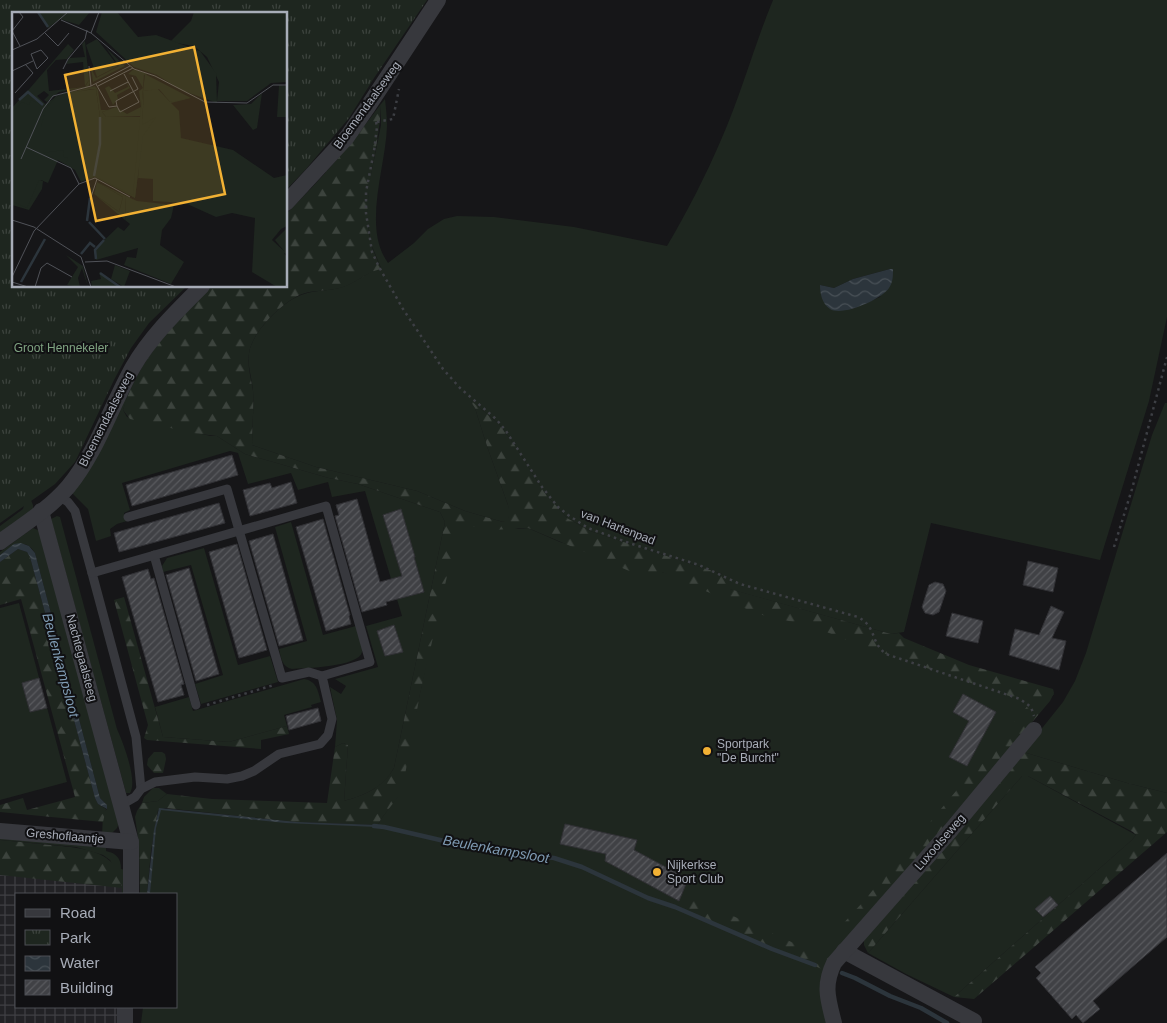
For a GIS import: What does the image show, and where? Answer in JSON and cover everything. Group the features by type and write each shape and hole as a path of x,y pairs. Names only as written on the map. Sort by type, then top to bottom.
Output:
{"street":[{"name":"Bloemendaalseweg","path":"288,201 346,137 438,0"},
{"name":"Bloemendaalseweg","path":"0,542 59,496 79,472 143,351 159,330 200,288"},
{"name":"Nachtegaalsteeg","path":"41,511 131,842 131,893"},
{"name":"Luxoolseweg","path":"834,1023 827,984 828,975 834,963 951,830 1034,730"},
{"name":"Greshoflaantje","path":"0,831 131,842"},
{"path":"844,951 974,1020"},
{"path":"124,1023 125,1008"}],"lane":[{"path":"92,573 239,530 326,506 370,662 322,676 309,672 282,678 239,530 227,489 128,517"},
{"path":"59,496 68,502 75,511 136,737 141,789"},
{"path":"154,555 196,706"},
{"path":"121,805 134,797 141,789 155,782 195,777 227,779 242,776 254,771 279,754 320,744 328,735 332,719 322,676"}],"path":[{"name":"van Hartenpad","path":"399,88 393,119 376,122 374,151 366,192 366,213 372,252 403,309 443,369 460,388 496,419 506,431 542,487 558,507 580,524 609,536 699,565 740,584 858,617 868,623 881,651 891,657 1020,699 1027,703 1034,712 1034,730"},
{"path":"1114,547 1132,489 1167,357"},
{"path":"196,706 197,708 278,684 282,678"}],"shaded area":[{"path":"0,855 127,872 125,893 15,893 15,1008 118,1008 117,1023 0,1023"}],"green space":[{"name":"Groot Hennekeler","path":"0,0 427,0 349,118 288,188 288,12 12,12 12,288 185,288 149,323 131,348 75,462 55,484 0,523"},
{"path":"773,0 1167,0 1167,317 1149,401 1100,560 931,523 904,632 891,634 729,589 722,574 590,531 567,518 544,492 499,424 471,401 508,505 510,513 508,520 503,522 465,511 417,491 316,467 252,445 253,391 249,353 251,345 262,327 285,304 301,295 345,286 381,268 371,244 367,216 369,184 381,125 381,104 385,99 387,116 386,142 377,196 376,215 380,248 388,263 414,243 428,229 444,219 457,216 494,217 574,227 667,246 696,194 721,140","holes":["890,269 880,297 852,309 820,285 834,288 853,279"]},
{"path":"381,104 369,190 368,225 373,250 381,269 340,288 302,294 277,311 262,327 251,345 249,353 253,391 252,445 316,467 417,491 465,511 503,522 508,519 508,505 475,408 469,399 499,424 544,492 567,518 590,531 722,574 733,580 730,589 891,634 899,633 904,638 969,665 1053,689 1054,693 1050,701 852,935 843,935 840,927 1030,703 865,647 811,626 758,614 662,572 634,573 528,528 492,530 459,524 420,694 401,793 378,825 297,822 165,808 158,810 151,851 147,893 140,893 139,844 135,817 142,803 158,801 167,794 212,799 327,803 335,747 343,743 348,745 344,801 373,789 390,775 394,768 445,522 440,512 358,484 329,478 245,454 217,436 193,433 130,419 123,410 138,375 148,358 171,328 209,288 288,288 288,212 312,188"},
{"path":"135,378 123,410 127,417 217,436 245,454 329,478 358,484 440,512 445,522 394,768 390,775 373,790 344,801 348,745 343,743 335,747 337,720 330,687 341,694 346,686 335,679 378,667 366,626 402,616 365,491 332,497 328,482 298,490 291,473 248,484 238,453 230,451 122,483 130,510 124,513 127,521 117,524 110,529 111,536 96,541 88,509 72,493"},
{"path":"1165,403 1167,403 1167,793 1023,752 1063,702 1075,681 1086,653 1152,435"},
{"path":"30,498 33,509 0,535 0,526 23,509"},
{"name":"Sportpark \"De Burcht\"","path":"459,511 518,529 528,528 560,542 1054,694 828,963 829,1023 141,1023 143,1008 178,1008 178,893 150,893 156,824 161,809 322,824 375,825 391,828 378,825 398,796"},
{"path":"57,516 60,517 117,729 129,761 132,780 130,793 126,793 51,519"},
{"path":"291,522 323,635 356,626 362,643 362,652 359,657 352,661 331,666 292,669 283,662 279,649 307,641 275,527"},
{"path":"33,528 40,531 120,821 117,828 111,834 102,835 103,813 107,809 107,805 100,798 35,553 27,545 22,544 13,546 0,555 0,552"},
{"path":"204,548 238,665 270,656 278,682 201,704 195,684 223,675 191,565 163,572 162,566 167,558"},
{"path":"18,549 27,552 30,557 95,798 98,804 106,809 103,822 0,812 0,805 23,798 27,810 75,797 21,599 0,605 0,562"},
{"path":"124,597 163,737 229,742 287,726 289,734 261,740 261,749 147,740 144,738 148,725 114,600"},
{"path":"19,603 67,782 0,800 0,608"},
{"path":"304,679 314,684 318,690 321,702 311,705 312,707 284,715 287,726 229,742 163,737 155,707 189,697 193,711"},
{"path":"154,752 165,754 166,759 163,773 154,773 147,765 148,759"},
{"path":"1023,752 1167,793 1167,832 974,999 954,997 1136,835 1028,776 1022,776 868,953 864,945 864,939"},
{"path":"1022,776 1028,776 1136,835 954,997 868,953"},
{"path":"153,788 159,788 167,794 158,801 142,803 144,797"},
{"path":"0,836 106,847 106,851 113,853 119,859 121,869 126,870 126,893 122,893 122,885 110,860 103,855 76,847 0,840"},
{"path":"0,840 74,848 96,853 114,865 120,875 122,888 0,875"},
{"path":"690,897 830,959 824,970 679,907"}],"water":[{"path":"893,269 893,274 889,288 870,302 852,309 836,311 827,307 823,301 820,285 834,288 853,279"},
{"path":"21,543 29,546 35,553 100,798 107,805 107,809 98,804 95,798 30,557 27,552 18,549 0,562 0,555 14,544"},
{"path":"159,808 297,822 378,825 377,827 286,823 161,810 156,828 150,893 147,893 154,830"}],"building":[{"path":"232,455 238,475 132,506 126,485"},
{"path":"291,482 297,503 250,516 243,490 270,483 272,488"},
{"path":"357,499 380,582 402,576 383,515 401,509 424,592 386,602 387,605 362,612 335,516 339,515 336,505"},
{"path":"219,503 225,523 119,552 114,533"},
{"path":"323,519 351,624 326,631 296,527"},
{"path":"273,534 303,640 279,646 249,541"},
{"path":"237,544 267,650 239,658 209,552"},
{"path":"1028,561 1058,568 1053,592 1023,585"},
{"path":"189,568 219,674 196,681 166,575"},
{"path":"148,569 151,579 154,578 184,684 181,685 184,695 158,702 122,577"},
{"path":"935,582 943,584 946,591 939,612 933,615 925,613 922,607 929,585"},
{"path":"1051,606 1064,612 1052,638 1066,641 1059,670 1009,655 1015,629 1039,635"},
{"path":"952,613 983,621 978,643 946,636"},
{"path":"394,625 403,652 385,656 377,631"},
{"path":"39,678 47,708 30,712 22,683"},
{"path":"963,694 996,712 967,766 949,757 969,721 953,712"},
{"path":"318,708 321,721 289,730 286,716"},
{"path":"565,824 637,840 634,850 688,879 679,901 605,861 606,854 560,844"},
{"path":"1167,853 1167,937 1093,1001 1100,1009 1083,1023 1076,1015 1072,1019 1036,978 1041,973 1035,967"},
{"path":"1050,896 1058,905 1043,917 1035,909"}],"waterway":[{"name":"Beulenkampsloot","path":"374,826 479,849 554,858 582,867 648,898 675,907 772,949 815,965"},
{"name":"Beulenkampsloot","path":"842,973 890,996 921,1008 947,1023"}],"place":[{"name":"Sportpark \"De Burcht\"","path":"707,751"},
{"name":"Nijkerkse Sport Club","path":"657,872"}]}
